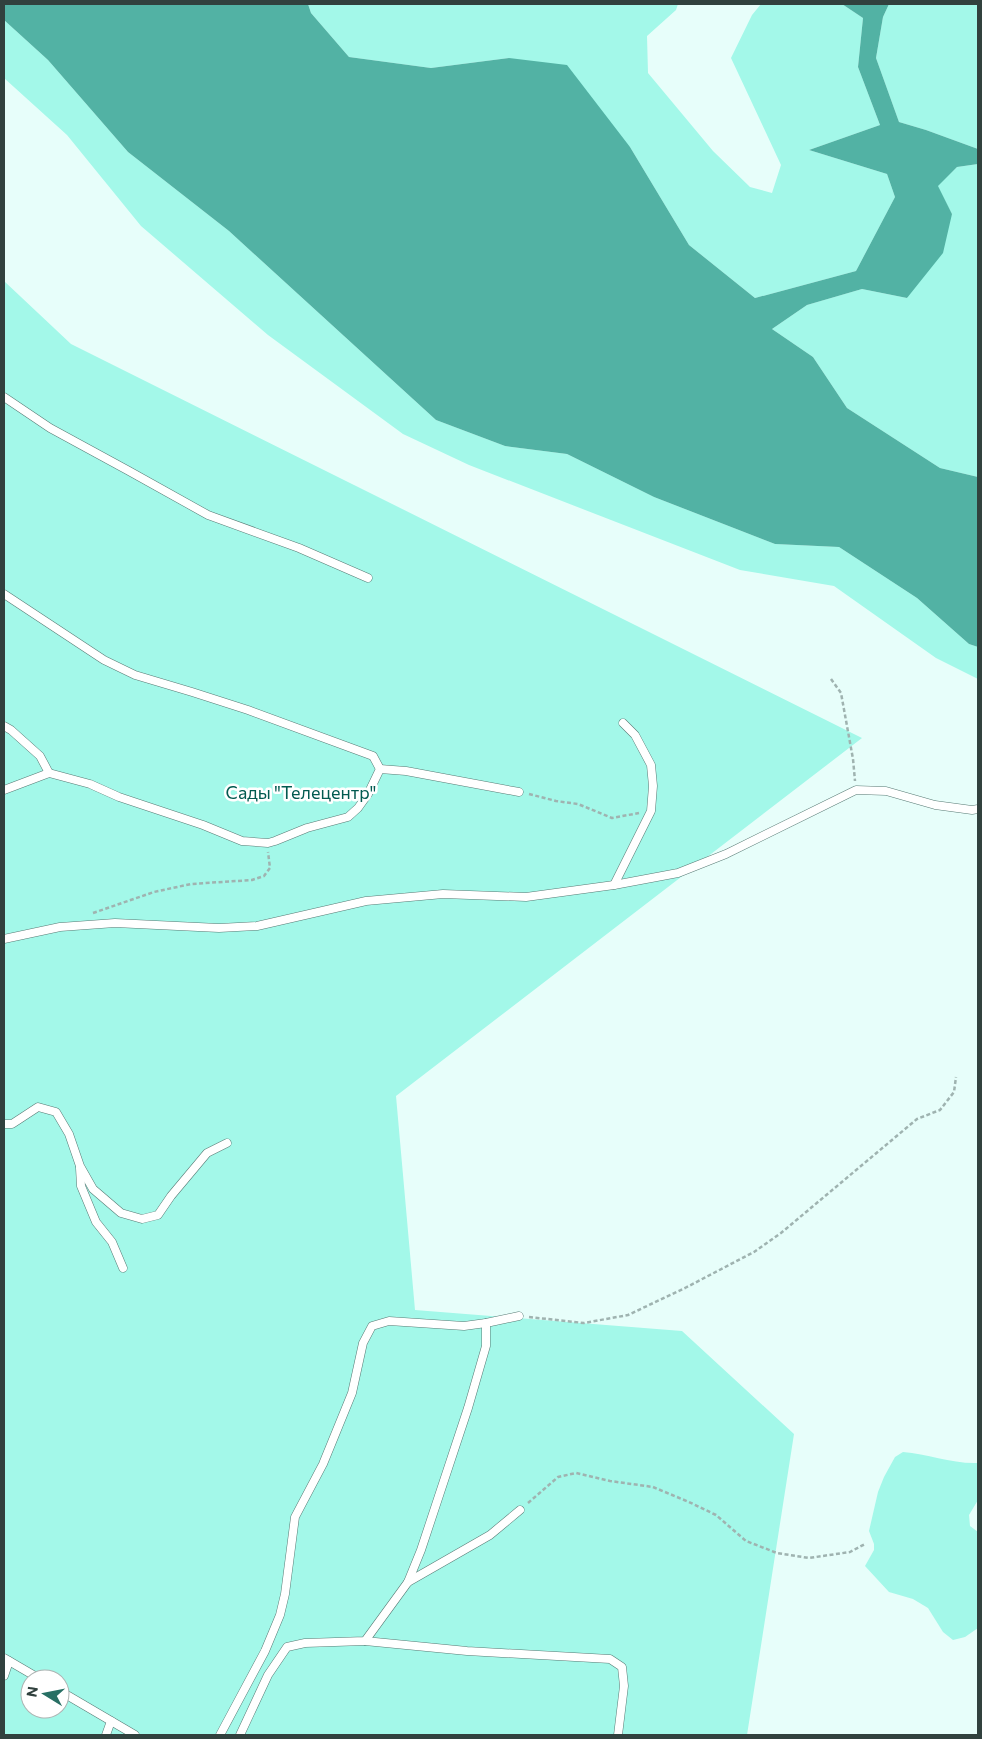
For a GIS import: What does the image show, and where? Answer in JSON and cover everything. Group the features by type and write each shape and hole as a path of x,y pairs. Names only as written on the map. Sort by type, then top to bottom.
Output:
{"lane":[{"path":"4,398 50,428 208,515 299,548 368,578"},
{"path":"4,594 104,660 134,675 230,704 373,756 380,769"},
{"path":"614,885 650,811 653,786 651,765 635,735 623,723"},
{"path":"4,726 40,756 49,773"},
{"path":"380,769 406,771 519,792"},
{"path":"4,790 49,773 90,784 203,825 242,842 268,843 307,828 348,817 358,808 368,794 380,769"},
{"path":"4,939 60,927 116,923 219,928 257,926 366,901 444,894 526,897 614,885 678,873 694,867 726,854 856,790 886,791 935,805 972,810 978,809"},
{"path":"4,1124 12,1124 38,1107 56,1112 69,1134 80,1166 93,1189 121,1213 142,1219 158,1215 171,1196 207,1153 227,1143"},
{"path":"80,1166 81,1186 96,1222 112,1242 123,1268"},
{"path":"220,1735 265,1651 280,1615 286,1594 295,1517 327,1456 352,1393 363,1343 372,1326 389,1321 464,1326 519,1316"},
{"path":"365,1641 408,1582 421,1550 468,1408 486,1346 486,1323"},
{"path":"408,1582 490,1535 520,1510"},
{"path":"240,1735 268,1676 287,1647 305,1643 365,1641 467,1651 610,1659 622,1667 624,1686 618,1735"},
{"path":"4,1676 6,1659 23,1669"},
{"path":"70,1697 135,1735"},
{"path":"106,1735 111,1721"}],"path":[{"path":"831,679 841,693 853,759 856,790"},
{"path":"519,792 578,804 612,818 650,811"},
{"path":"92,914 154,892 191,884 252,880 264,876 270,868 268,843"},
{"path":"519,1316 584,1323 628,1315 754,1252 781,1233 917,1119 940,1110 954,1092 956,1077"},
{"path":"520,1510 558,1477 576,1473 610,1481 653,1487 716,1515 746,1541 777,1553 809,1558 850,1552 865,1544"}],"green space":[{"path":"308,4 678,4 676,10 647,36 648,73 713,151 750,187 772,193 781,165 731,58 752,15 761,4 842,4 863,18 858,67 880,125 809,150 887,174 895,197 856,271 755,298 689,245 630,147 509,58 431,68 349,57 311,13"},
{"path":"889,4 978,4 978,149 899,122 876,58 883,17"},
{"path":"4,20 48,60 128,152 229,231 436,420 505,446 567,454 654,497 775,544 839,547 917,598 969,644 978,647 978,679 936,658 834,586 740,570 469,465 403,434 268,335 141,226 67,135 4,78"},
{"path":"978,164 978,477 940,468 847,408 813,357 772,329 807,305 862,289 907,298 952,214 937,186 957,167"},
{"name":"Сады \"Телецентр\"","path":"4,281 71,344 862,738 396,1096 415,1310 682,1331 794,1434 747,1735 4,1735"},
{"path":"903,1452 959,1462 978,1463 978,1500 969,1515 970,1526 978,1532 978,1628 965,1637 953,1640 943,1632 928,1608 913,1599 889,1592 865,1566 874,1550 874,1544 869,1531 878,1492 895,1457"}],"shaded area":[{"path":"4,4 308,4 311,13 349,57 431,68 509,58 567,65 630,147 689,245 755,298 856,271 895,197 887,174 809,150 880,125 858,67 863,18 842,4 889,4 883,17 876,58 899,122 978,149 978,164 957,167 938,186 952,214 943,253 907,298 862,289 807,305 772,329 813,357 847,408 940,468 978,477 978,647 969,644 917,598 839,547 775,544 654,497 567,454 505,446 436,420 229,231 128,152 48,60 4,20"}]}
